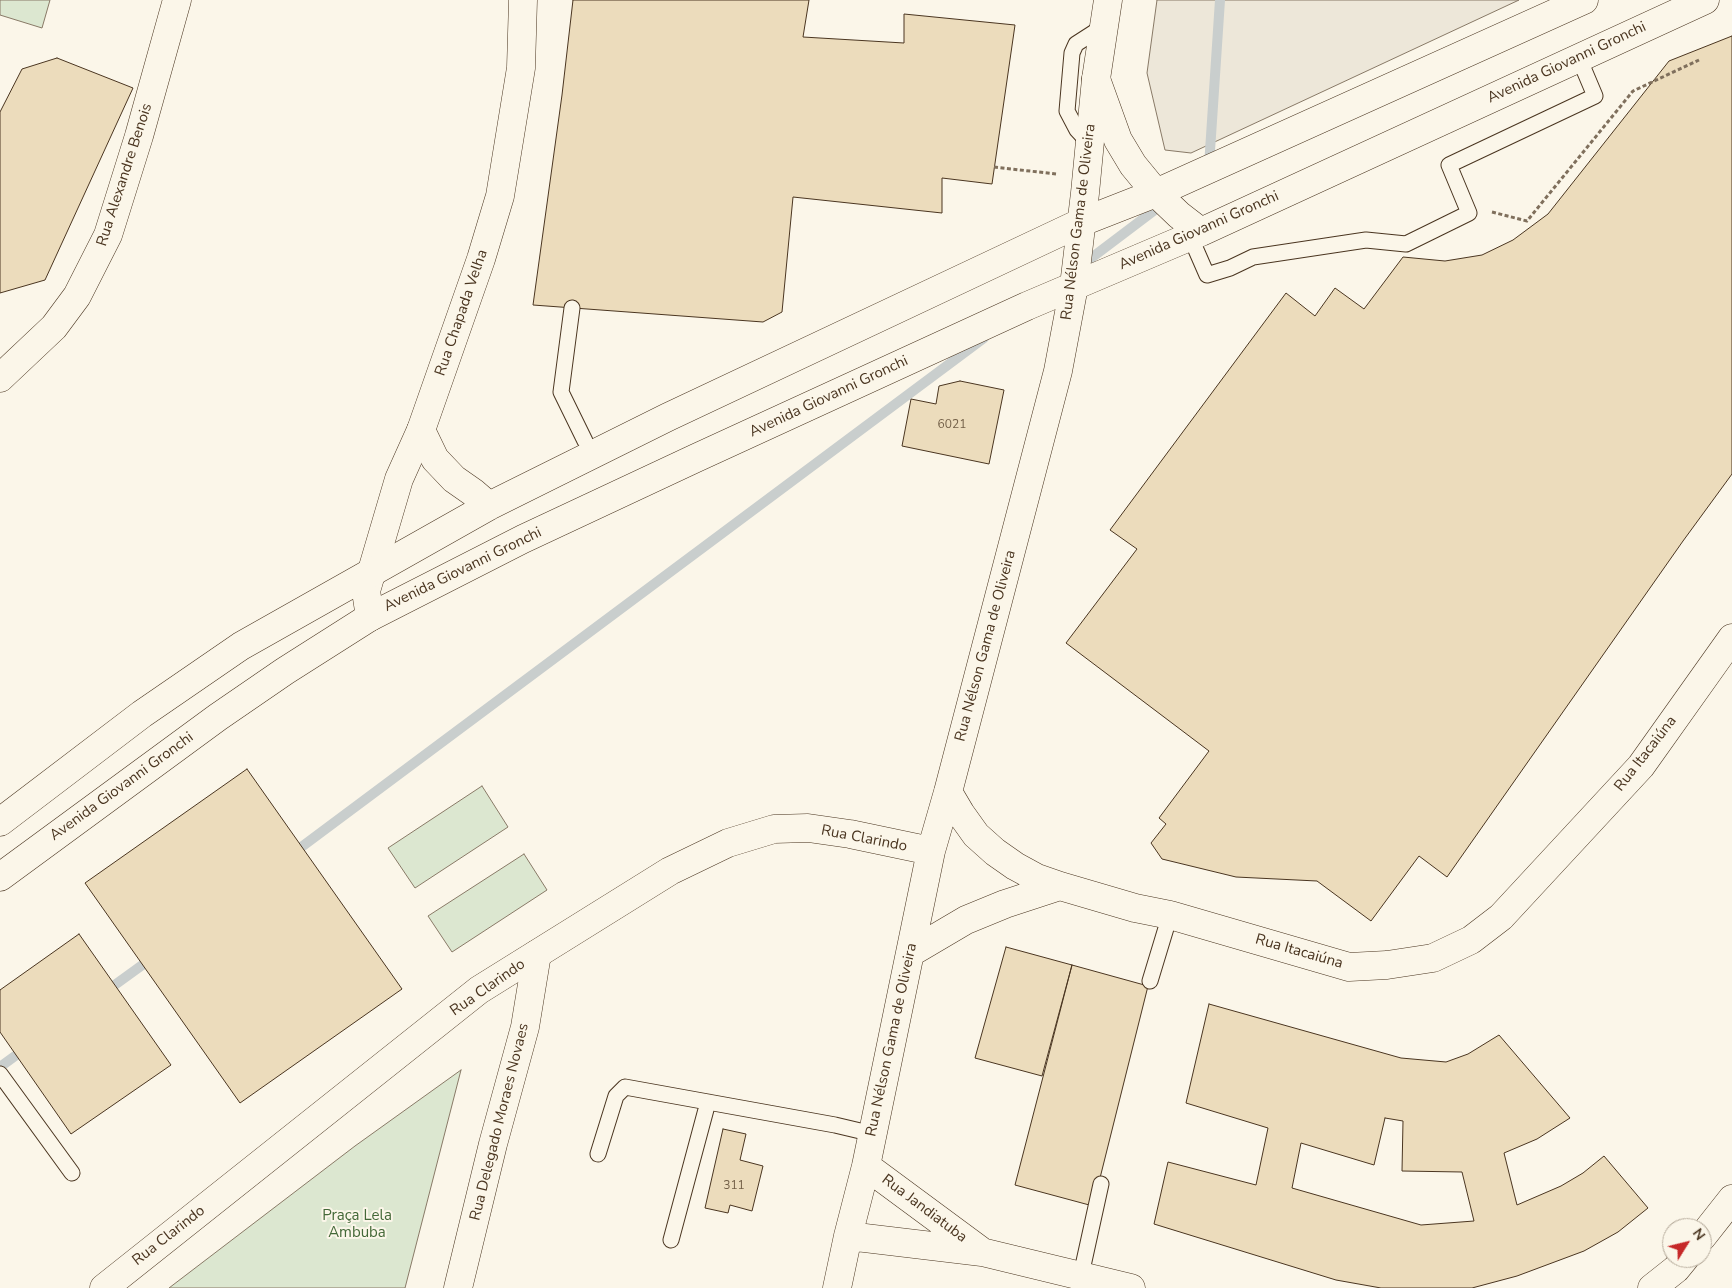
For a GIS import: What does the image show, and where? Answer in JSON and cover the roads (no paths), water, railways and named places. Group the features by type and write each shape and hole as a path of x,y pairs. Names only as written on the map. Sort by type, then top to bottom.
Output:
{"main road":[{"name":"Rua Alexandre Benois","path":"0,378 54,327 77,296 108,235 139,136 177,0"},
{"name":"Rua Chapada Velha","path":"370,617 366,590 399,479 420,430 481,259 500,196 521,68 523,0"},
{"path":"0,822 142,714 240,646 489,506 668,417 1082,222 1156,193 1584,0"},
{"name":"Avenida Giovanni Gronchi","path":"0,877 218,717 285,671 370,617 523,539 1027,306 1196,234 1705,0"},
{"name":"Rua Nélson Gama de Oliveira","path":"837,1288 873,1134 931,851 1058,371 1074,286 1096,79 1106,13"},
{"path":"1096,79 1118,140 1133,165 1156,193 1196,234"},
{"path":"420,430 435,459 454,479 489,506"},
{"name":"Rua Itacaiúna","path":"948,792 976,834 995,852 1030,874 1060,886 1135,908 1170,915 1349,967 1387,965 1433,958 1471,940 1501,917 1641,766 1732,638"},
{"name":"Rua Clarindo","path":"104,1288 479,990 670,871 728,843 774,829 808,828 850,834 931,851"},
{"path":"910,953 966,920 1005,904 1060,886"},
{"name":"Rua Delegado Moraes Novaes","path":"458,1288 493,1144 525,1027 537,954"},
{"name":"Rua Jandiatuba","path":"866,1166 982,1252"},
{"path":"1712,1224 1732,1199"},
{"name":"Rua Jandiatuba","path":"848,1236 982,1252 1131,1288"},
{"path":"1652,1288 1676,1268"}],"lane":[{"path":"1090,144 1077,130 1067,110 1072,53 1076,44 1106,13"},
{"path":"1196,234 1207,275 1230,268 1254,257 1366,240 1406,244 1469,213 1449,165 1595,96 1579,58"},
{"path":"572,308 560,392 585,441"},
{"path":"1150,982 1170,915"},
{"path":"0,1074 72,1173"},
{"path":"598,1154 616,1096 625,1088 836,1125 873,1134"},
{"path":"671,1240 708,1102"},
{"path":"1082,1275 1101,1184"}],"waterway":[{"path":"1209,166 1220,0"},
{"path":"1082,265 1164,203"},
{"path":"292,854 984,338"},
{"path":"105,992 152,958"},
{"path":"0,1067 26,1048"}],"park label":[{"name":"Praça Lela Ambuba","path":"357,1224"}]}
